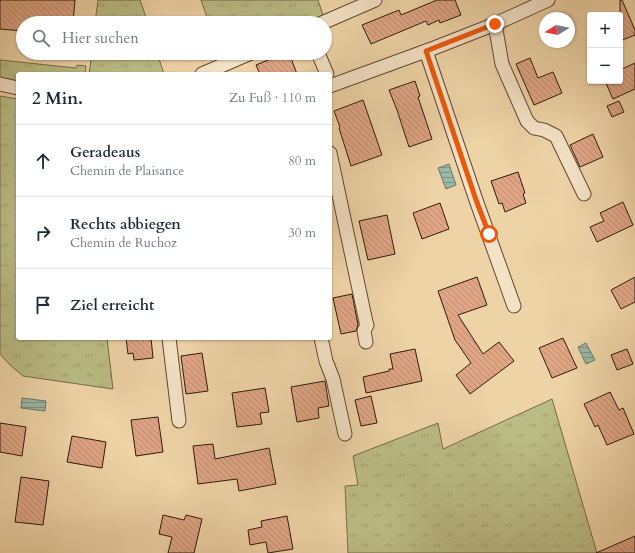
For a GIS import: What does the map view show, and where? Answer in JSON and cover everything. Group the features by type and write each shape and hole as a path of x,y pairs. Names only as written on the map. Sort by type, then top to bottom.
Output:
{"street":[{"path":"332,19 376,0"},
{"path":"332,80 426,51 495,24 548,0"},
{"path":"495,24 502,64 527,121 534,128 544,130 556,136 584,194"},
{"path":"426,51 514,306"},
{"path":"207,72 235,60"},
{"path":"321,60 326,72"},
{"path":"0,84 16,88"},
{"path":"332,162 367,325 364,331 366,342"},
{"path":"169,340 179,421"},
{"path":"321,340 326,361 333,379 345,434"}],"green space":[{"path":"98,0 140,0 146,16 96,16"},
{"path":"201,0 318,0 323,16 207,16"},
{"path":"0,60 76,68 77,65 86,66 85,72 16,72 16,81 0,78"},
{"path":"91,60 159,60 163,72 89,72"},
{"path":"0,96 16,99 16,340 107,340 113,389 23,376 0,354"},
{"path":"552,399 597,553 348,553 345,486 358,485 353,456 438,423 443,449"}],"shaded area":[{"path":"449,164 456,185 446,189 438,168"},
{"path":"586,343 595,360 586,364 578,347"},
{"path":"22,398 46,401 45,411 21,408"}],"building":[{"path":"0,0 75,0 74,16 16,16 16,30 0,29"},
{"path":"437,0 455,0 461,15 440,23 439,20 428,25 426,21 371,44 362,25 399,10 401,15"},
{"path":"620,0 622,0 635,30 635,35 623,40 623,12 620,12"},
{"path":"530,58 538,78 553,72 562,93 534,105 516,64"},
{"path":"268,60 292,60 296,72 259,72 256,65"},
{"path":"635,63 635,89 613,99 606,84 623,84 623,69"},
{"path":"415,81 420,96 418,97 432,139 409,147 389,90"},
{"path":"363,100 382,155 351,166 334,111"},
{"path":"619,101 624,112 612,117 607,106"},
{"path":"593,134 603,157 580,167 570,145"},
{"path":"518,172 525,193 523,194 526,203 505,212 502,203 499,204 491,181"},
{"path":"623,202 633,225 597,242 590,227 604,221 600,213"},
{"path":"440,203 449,229 422,239 413,213"},
{"path":"387,215 395,254 368,260 359,221"},
{"path":"477,277 487,305 458,315 483,354 499,342 514,361 470,394 456,375 471,363 455,340 438,291"},
{"path":"635,277 635,302 621,309 611,290"},
{"path":"352,294 358,325 356,331 341,334 333,298"},
{"path":"563,338 577,368 552,378 539,348"},
{"path":"126,340 151,340 153,358 134,360 133,353 128,354"},
{"path":"415,349 422,381 366,393 363,377 393,369 390,354"},
{"path":"627,349 633,364 617,370 611,355"},
{"path":"202,353 208,391 186,394 181,356"},
{"path":"325,381 329,406 318,408 319,418 297,422 291,387"},
{"path":"265,388 269,412 260,413 262,424 237,427 232,393"},
{"path":"610,392 619,410 623,408 634,434 607,445 598,425 595,427 584,404"},
{"path":"371,396 377,423 361,426 355,400"},
{"path":"158,417 163,452 136,456 131,420"},
{"path":"0,423 26,427 22,456 0,452"},
{"path":"72,436 106,442 102,468 67,462"},
{"path":"213,444 215,459 269,448 276,484 239,491 237,479 198,484 193,446"},
{"path":"21,477 49,481 43,525 15,522"},
{"path":"163,515 184,520 186,515 202,519 194,553 168,553 172,537 159,534"},
{"path":"287,516 293,549 268,553 266,542 250,545 248,530 262,527 261,521"},
{"path":"635,536 635,553 596,553"}],"route":[{"path":"489,234 476,200 426,51 495,24"}]}
